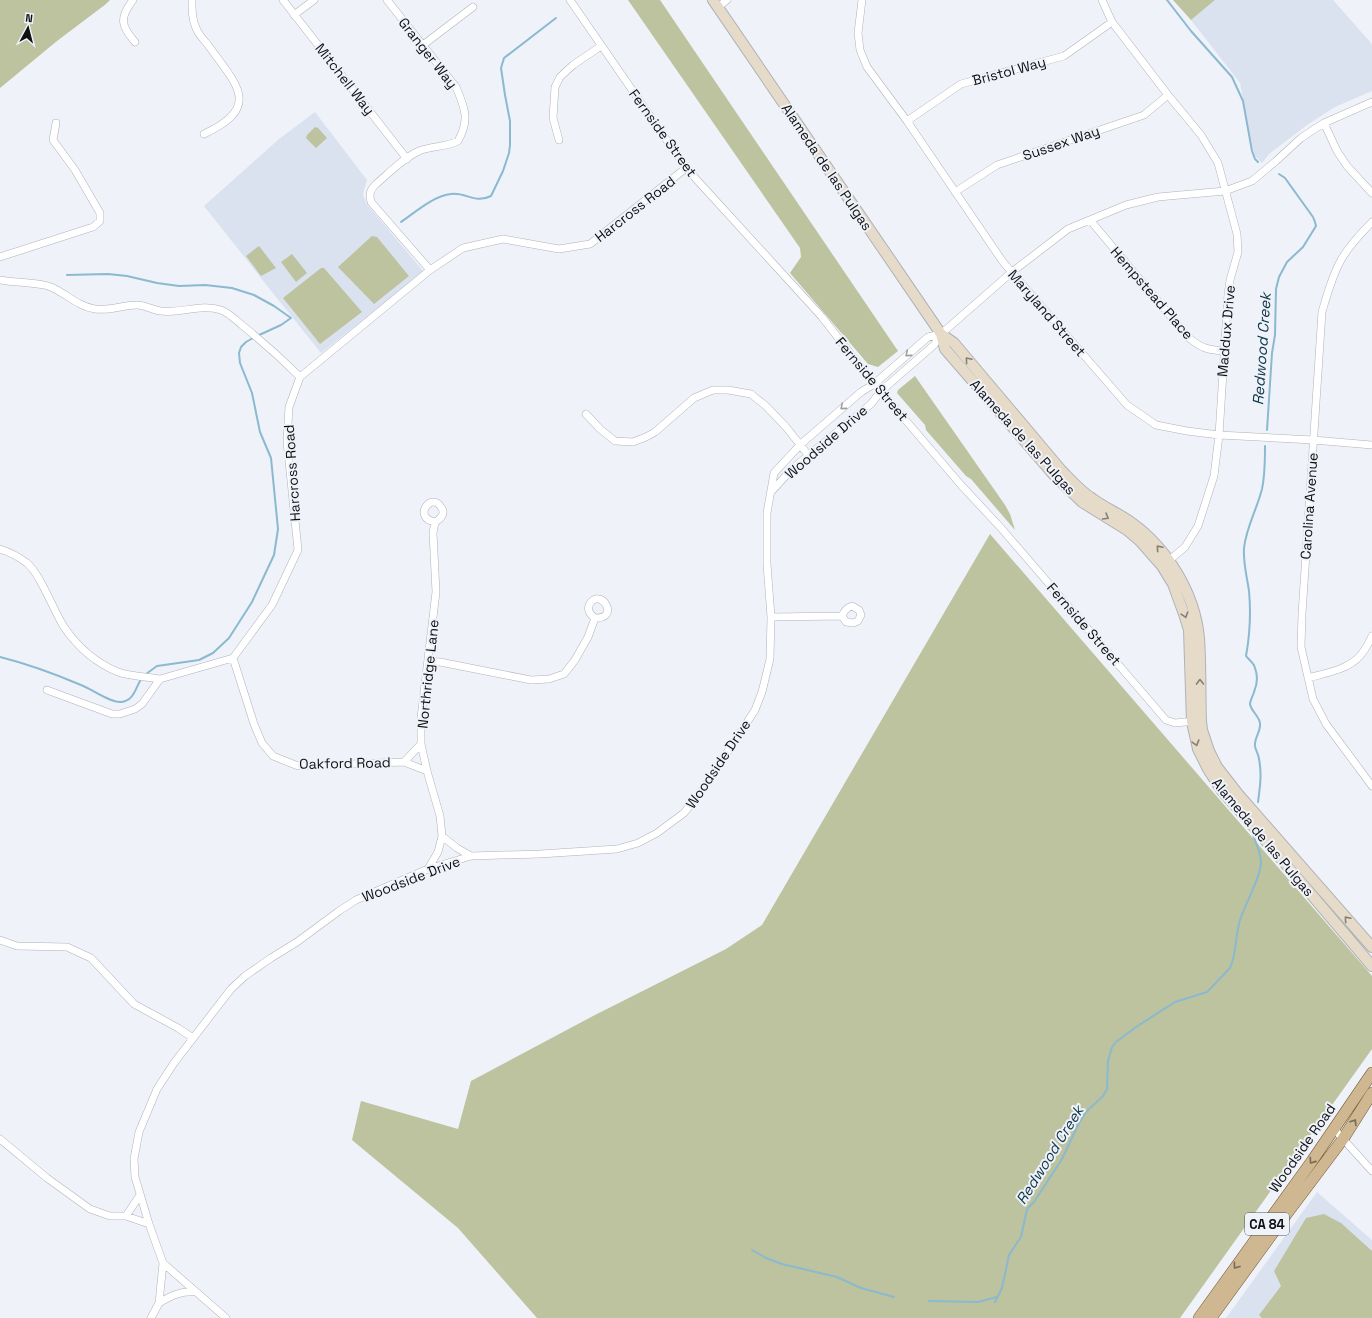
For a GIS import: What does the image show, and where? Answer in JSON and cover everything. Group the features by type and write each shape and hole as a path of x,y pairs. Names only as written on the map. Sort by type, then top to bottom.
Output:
{"main road":[{"name":"Alameda de las Pulgas","path":"716,4 941,334 945,349 1054,475 1082,502 1128,530 1166,563 1181,580 1195,616 1199,637 1196,721 1194,734 1198,749 1208,769 1222,791 1249,821 1362,935 1372,947"},
{"name":"Alameda de las Pulgas","path":"1301,874 1352,944 1372,966"},
{"path":"1352,944 1362,935"},
{"name":"Woodside Road","path":"1199,1318 1334,1129 1372,1073"},
{"name":"Woodside Road","path":"1210,1318 1343,1139 1372,1093"}],"street":[{"path":"133,0 126,9 123,20 126,31 135,42"},
{"path":"192,0 193,16 197,30 236,83 240,99 236,113 220,127 204,134"},
{"name":"Mitchell Way","path":"283,0 406,159"},
{"path":"294,15 314,0"},
{"name":"Granger Way","path":"387,0 456,87 463,103 466,123 458,141 451,145 419,151 406,159 374,185 370,195 371,202 430,270"},
{"name":"Fernside Street","path":"570,0 686,168 822,318 874,384 882,391 961,485 1166,720 1174,723 1196,721"},
{"path":"716,4 727,0"},
{"name":"Maryland Street","path":"862,0 858,33 860,50 867,67 907,121 1012,272 1127,404 1156,425 1187,432 1372,444"},
{"name":"Maddux Drive","path":"1102,0 1112,22 1201,135 1218,163 1237,234 1238,252 1228,294 1219,435 1214,476 1198,526 1185,547 1166,563"},
{"path":"423,45 473,7"},
{"name":"Bristol Way","path":"907,121 961,84 1064,56 1112,22"},
{"path":"559,140 553,118 555,87 560,77 573,65 601,46"},
{"name":"Sussex Way","path":"955,192 997,165 1144,115 1168,95"},
{"path":"941,334 1012,272 1068,229 1126,205 1158,197 1225,191 1252,181 1301,138 1324,123 1372,102"},
{"path":"0,257 93,227 100,221 100,213 75,170 53,140 56,122"},
{"path":"1324,123 1337,151 1347,166 1372,193"},
{"name":"Harcross Road","path":"233,658 272,605 298,550 287,441 289,407 300,377 430,270 463,248 503,239 559,249 590,244 686,168"},
{"name":"Hempstead Place","path":"1090,220 1189,338 1198,345 1209,350 1224,351"},
{"name":"Carolina Avenue","path":"1372,222 1361,233 1341,260 1327,294 1322,312 1301,647 1313,699 1326,724 1372,786"},
{"path":"0,280 51,287 82,306 96,309 116,309 142,305 161,311 176,311 195,308 221,310 263,342 300,377"},
{"name":"Woodside Drive","path":"151,1318 159,1303 163,1263 140,1196 135,1176 134,1159 139,1132 157,1089 192,1038 231,990 245,976 297,942 339,910 356,900 428,869 471,856 540,854 617,849 638,843 657,833 684,813 702,790 754,710 762,692 770,659 771,617 767,513 774,473 801,444 861,392 874,384 928,337 941,334"},
{"name":"Woodside Drive","path":"770,493 792,470 871,404 882,391 934,345 941,334"},
{"path":"586,414 600,429 615,441 633,442 646,438 694,398 713,390 728,390 751,394 766,406 801,444 809,456"},
{"name":"Northridge Lane","path":"428,869 438,852 442,836 440,816 421,744 421,718 436,592 433,533 435,522"},
{"path":"0,549 29,564 64,626 86,652 119,673 160,679 233,658"},
{"path":"771,617 842,616"},
{"path":"428,660 531,680 549,679 564,674 575,660 588,637 595,618"},
{"path":"1308,678 1340,669 1349,664 1360,656 1372,636"},
{"name":"Oakford Road","path":"233,658 254,724 262,743 273,756 298,766 404,762 427,771"},
{"path":"47,690 112,714 120,714 135,710 142,704 160,679"},
{"path":"404,762 421,744"},
{"path":"442,836 456,848 471,856"},
{"path":"0,940 16,946 67,947 91,958 134,1004 178,1028 192,1038"},
{"path":"1334,1129 1372,1172"},
{"path":"0,1139 47,1178 90,1209 110,1216 126,1216 149,1224"},
{"path":"126,1216 140,1196"},
{"path":"163,1263 226,1318"},
{"path":"159,1303 173,1295 185,1291 196,1292"}],"shaded area":[{"path":"1215,0 1333,0 1372,44 1372,91 1335,107 1307,125 1269,154 1262,163 1254,155 1240,83 1191,20"},
{"path":"315,112 367,180 363,194 366,203 424,272 321,353 204,206 279,139"},
{"path":"1317,1192 1372,1240 1372,1318 1226,1318"}],"green space":[{"path":"0,0 110,0 0,88"},
{"path":"628,0 660,0 898,351 878,367 868,364 790,273 801,257 800,248"},
{"path":"1173,0 1215,0 1191,20"},
{"path":"315,127 318,128 327,138 316,148 306,138"},
{"path":"372,236 377,237 409,276 374,304 338,267"},
{"path":"259,246 276,268 261,276 246,256"},
{"path":"292,254 307,273 296,282 281,262"},
{"path":"321,268 324,268 362,312 320,344 283,298"},
{"path":"915,376 1005,505 1010,514 1015,530 926,430 925,425 897,393 898,390"},
{"path":"990,534 1372,976 1372,1049 1180,1318 537,1318 458,1228 352,1140 361,1101 458,1129 471,1081 593,1016 726,949 762,925"},
{"path":"1324,1214 1341,1223 1372,1251 1372,1318 1262,1318 1259,1315 1281,1286 1274,1271 1306,1218"}],"waterway":[{"name":"Redwood Creek","path":"1167,0 1191,31 1232,77 1243,101 1252,151 1258,162"},
{"path":"401,222 425,205 445,195 456,194 480,199 491,196 503,171 510,145 510,121 501,68 504,58 556,18"},
{"name":"Redwood Creek","path":"1267,430 1272,353 1275,335 1276,289 1279,277 1287,262 1303,247 1316,226 1313,217 1285,178 1279,174"},
{"path":"67,275 108,274 179,286 205,285 232,288 254,295 274,306 291,318 281,325 257,336"},
{"path":"146,674 157,666 199,660 213,653 229,638 252,602 274,555 278,529 271,458 260,432 252,393 240,363 239,353 241,347 253,338"},
{"name":"Redwood Creek","path":"1258,802 1260,770 1259,757 1255,746 1260,729 1260,723 1250,704 1256,686 1257,677 1253,663 1246,656 1250,607 1244,548 1247,533 1262,489 1265,446"},
{"path":"0,657 61,677 117,702 128,700 140,681"},
{"name":"Redwood Creek","path":"995,1302 1002,1288 1009,1255 1021,1237 1027,1209 1034,1202 1062,1159 1079,1123 1086,1112 1103,1096 1107,1089 1108,1061 1112,1047 1116,1042 1136,1027 1175,1002 1207,992 1230,968 1234,956 1240,920 1256,883 1261,862 1258,847 1252,832"},
{"name":"Redwood Creek","path":"752,1250 766,1258 782,1264 837,1277 861,1288 894,1297"},
{"name":"Redwood Creek","path":"929,1301 978,1302 997,1297"}]}
